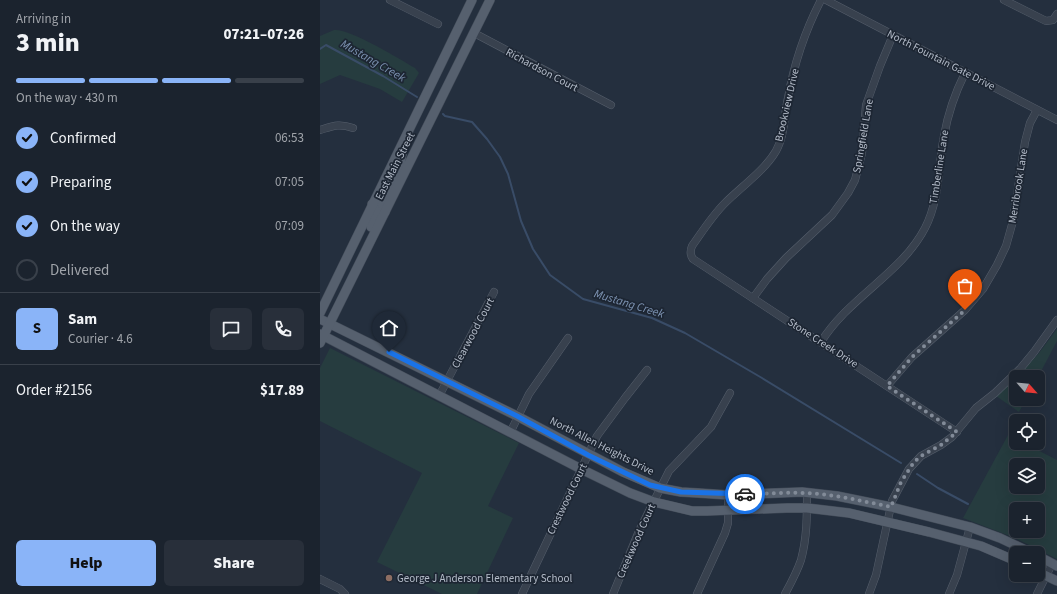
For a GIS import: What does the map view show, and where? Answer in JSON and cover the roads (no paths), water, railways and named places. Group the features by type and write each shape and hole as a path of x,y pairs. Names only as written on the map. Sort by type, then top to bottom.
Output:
{"main road":[{"name":"East Main Street","path":"320,313 472,0"},
{"name":"East Main Street","path":"321,338 386,212 490,0"},
{"path":"386,212 381,206 382,201 400,165 403,153 403,140"},
{"path":"358,267 360,251 377,215 372,204"},
{"name":"North Allen Heights Drive","path":"320,319 517,416 588,455 660,488 681,492 728,495 807,493 837,496 891,507 970,527 1017,546"},
{"path":"321,338 439,396 581,469 630,493 654,502 692,511 807,508 849,513 965,542 996,551 1009,558"},
{"path":"1045,560 1055,565"},
{"path":"1045,575 1057,581"}],"street":[{"path":"390,0 438,24"},
{"name":"Brookview Drive","path":"690,253 692,246 719,210 746,183 764,168 776,150 782,132 791,83 805,35 821,0"},
{"name":"North Fountain Gate Drive","path":"826,0 1057,120"},
{"path":"1004,0 1043,20 1050,21 1055,18 1057,14"},
{"name":"Richardson Court","path":"474,34 611,105"},
{"name":"Springfield Lane","path":"753,298 767,279 786,258 832,215 848,193 854,180 862,154 866,105 893,35"},
{"name":"Timberline Lane","path":"821,342 828,331 849,307 903,259 919,239 926,227 934,202 944,136 952,103 956,89 965,73"},
{"name":"Merribrook Lane","path":"887,386 912,357 965,310 983,289 997,265 1006,246 1013,221 1025,142 1030,123 1037,110"},
{"path":"320,130 337,125 344,125 353,128"},
{"name":"Stone Creek Drive","path":"690,253 693,259 957,432"},
{"name":"Clearwood Court","path":"439,396 494,292"},
{"path":"869,594 876,575 891,507 901,482 914,462 921,456 941,445 957,432 976,408 995,393 1020,369 1057,320"},
{"path":"510,433 517,416 539,379 568,338"},
{"name":"Crestwood Court","path":"522,594 581,469 602,429 647,370"},
{"name":"Creekwood Court","path":"613,594 636,537 668,471 711,428 730,393"},
{"path":"785,594 800,561 806,535 807,493"},
{"path":"698,594 725,533 728,522 728,495"},
{"path":"949,594 957,574 970,527"},
{"path":"1045,572 1055,565"},
{"path":"320,579 340,589 345,594"},
{"path":"1037,594 1040,582"}],"waterway":[{"name":"Mustang Creek","path":"320,49 326,45 383,76 417,97"},
{"name":"Mustang Creek","path":"443,114 445,116 472,122 500,157 508,174 521,221 533,249 550,275 583,299 652,318 685,333 901,463"},
{"name":"Mustang Creek","path":"917,474 938,488 968,504"}],"place":[{"name":"George J Anderson Elementary School","path":"389,578"}]}
